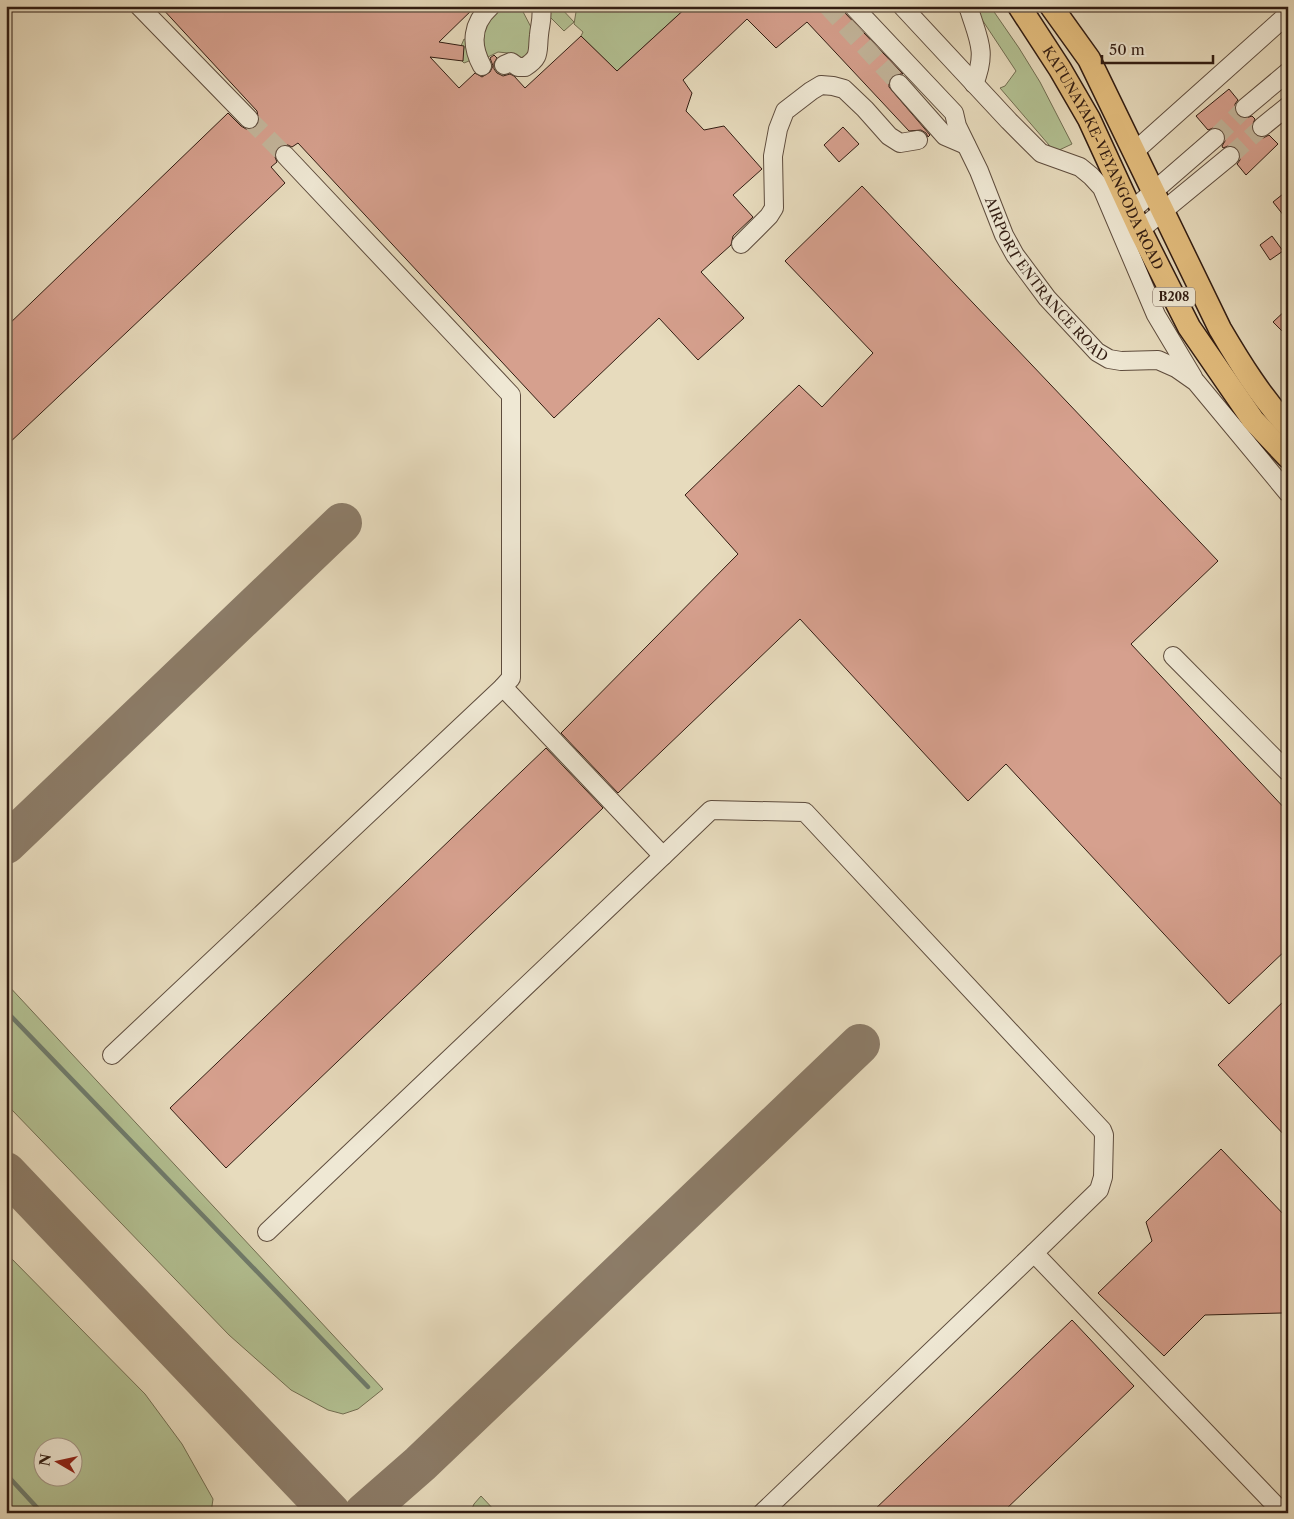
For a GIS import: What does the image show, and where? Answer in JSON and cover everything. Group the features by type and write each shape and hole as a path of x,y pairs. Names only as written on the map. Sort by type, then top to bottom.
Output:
{"main road":[{"name":"KATUNAYAKE-VEYANGODA ROAD","path":"1019,6 1060,69 1089,119 1189,328 1253,420 1288,457"},
{"name":"KATUNAYAKE-VEYANGODA ROAD","path":"1051,6 1089,59 1220,329 1238,360 1270,407 1288,426"}],"lane":[{"path":"139,6 249,119"},
{"path":"482,66 476,51 476,28 478,19 491,6"},
{"path":"504,65 511,62 517,67 525,68 536,56 543,20 542,6"},
{"name":"AIRPORT ENTRANCE ROAD","path":"853,6 954,113 957,126 979,171 1004,234 1015,255 1047,298 1097,352 1109,359 1121,361 1158,360 1176,368 1196,382 1288,493"},
{"path":"902,6 1041,153 1080,167 1102,188 1156,315 1196,382"},
{"path":"967,6 982,52 981,67 974,84"},
{"path":"1135,151 1288,14"},
{"path":"1245,108 1288,72"},
{"path":"899,84 930,135"},
{"path":"741,244 769,216 774,208 773,156 778,129 785,112 821,85 844,89 889,136 900,144 930,135 944,136 966,145"},
{"path":"1262,127 1288,106"},
{"path":"1136,220 1158,201 1215,138"},
{"path":"112,1055 511,678 511,395 285,155"},
{"path":"1158,201 1230,156"},
{"path":"1173,656 1288,772"},
{"path":"503,687 663,856"},
{"path":"267,1232 711,810 805,812 1102,1130 1104,1135 1103,1177 1099,1190 762,1513"},
{"path":"1034,1253 1284,1513"}],"green space":[{"path":"503,6 520,6 533,31 531,57 523,61 508,53 498,52 484,59 483,25"},
{"path":"548,6 559,6 574,22 564,31 547,14"},
{"path":"577,6 688,6 617,71 581,36 583,32 574,24"},
{"path":"973,6 990,6 1040,82 1072,144 1055,152 1000,88 1005,86 1016,71"},
{"path":"464,39 469,41 470,59 464,63 462,61 464,47 461,46"},
{"path":"6,983 383,1389 358,1409 343,1414 328,1410 291,1390 229,1335 12,1110 6,1102"},
{"path":"6,1253 145,1394 182,1444 213,1499 211,1513 6,1513"},
{"path":"481,1496 497,1513 470,1513 474,1504"}],"building":[{"path":"160,6 476,6 439,42 464,46 463,61 430,57 459,88 475,73 482,77 490,72 493,66 490,58 494,55 497,58 494,63 494,69 497,73 503,76 510,74 514,76 525,88 581,36 617,71 688,6 843,6 845,13 903,74 892,76 889,81 889,87 930,135 928,137 921,130 909,131 807,22 776,48 747,19 683,80 692,93 686,111 704,130 724,126 762,169 733,195 753,217 733,236 731,245 701,272 744,318 698,360 659,318 554,418 298,143 292,147 282,145 275,152 277,162 271,167 285,183 6,446 6,327 228,113 246,129 252,129 259,122 257,111"},
{"path":"1229,89 1238,100 1235,104 1237,115 1246,118 1252,116 1255,119 1251,128 1254,134 1263,138 1269,135 1278,144 1246,175 1237,164 1240,160 1238,149 1233,146 1223,148 1222,146 1225,141 1223,131 1218,128 1208,130 1196,116"},
{"path":"843,127 859,144 839,162 824,145"},
{"path":"862,186 1218,561 1131,644 1288,812 1288,948 1229,1004 1006,764 968,801 800,619 618,793 561,733 738,554 685,495 799,385 822,407 873,353 785,261"},
{"path":"1288,190 1288,221 1273,202"},
{"path":"1272,236 1283,251 1270,260 1260,245"},
{"path":"1288,308 1288,337 1273,322"},
{"path":"546,748 603,808 226,1168 170,1108"},
{"path":"1288,997 1288,1139 1218,1065"},
{"path":"1221,1149 1288,1219 1288,1307 1282,1313 1205,1315 1164,1356 1098,1293 1152,1241 1146,1222"},
{"path":"1072,1320 1134,1386 1002,1513 871,1513"}],"waterway":[{"path":"6,1011 368,1387"},
{"path":"6,1474 42,1513"}],"taxiway":[{"path":"6,844 342,523"},
{"path":"364,1513 420,1464 860,1044"},
{"path":"6,1172 331,1513"}],"tunnel":[{"path":"827,6 899,84"},
{"path":"1215,138 1245,108"},
{"path":"249,119 285,155"},
{"path":"1230,156 1262,127"}]}
